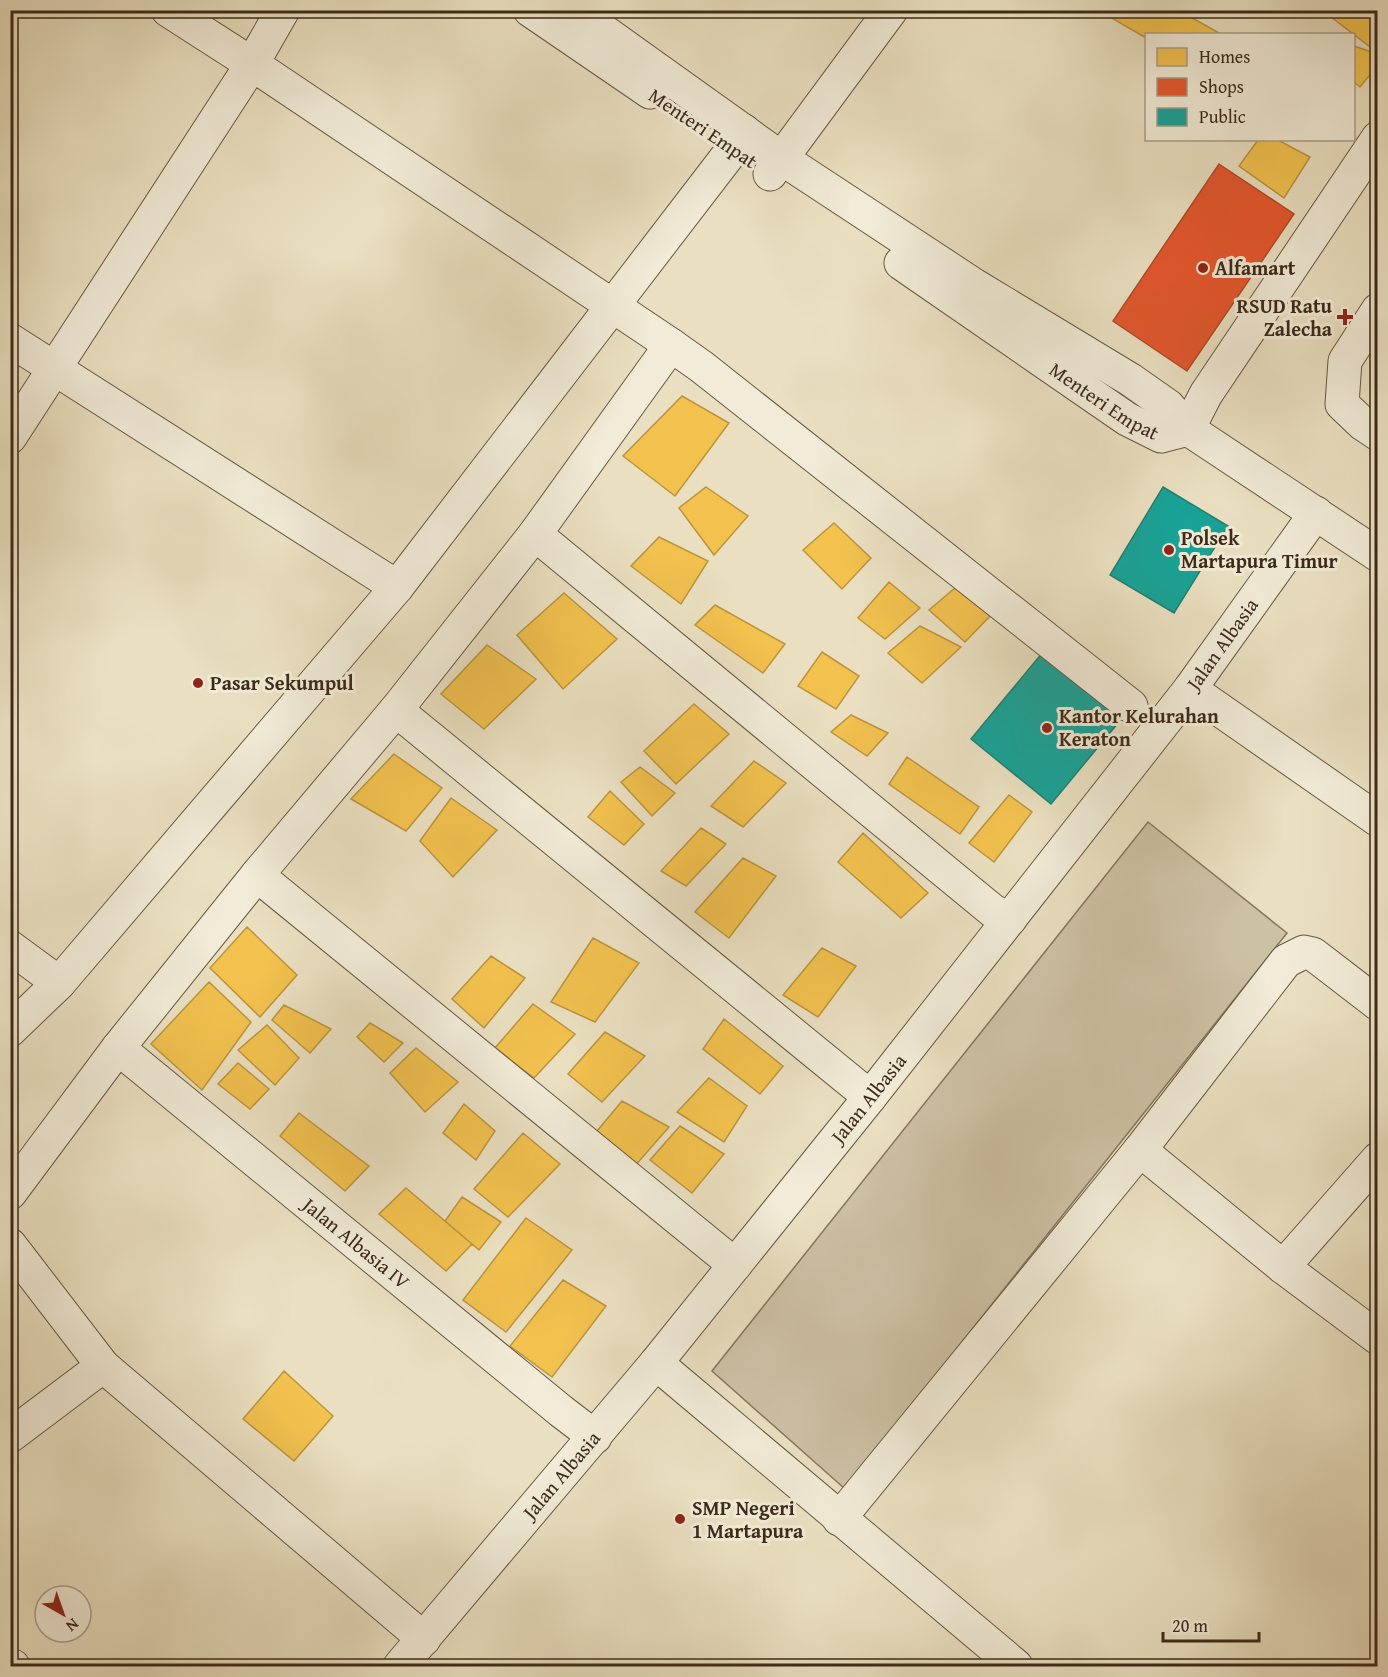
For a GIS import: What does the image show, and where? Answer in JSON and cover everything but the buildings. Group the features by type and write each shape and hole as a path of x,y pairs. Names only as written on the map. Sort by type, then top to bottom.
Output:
{"street":[{"path":"168,10 702,367 1131,706"},
{"path":"10,437 252,64 284,10"},
{"name":"Menteri Empat","path":"530,10 739,140"},
{"name":"Menteri Empat","path":"574,10 739,140 776,166 1131,380 1168,406 1188,429 1377,555"},
{"path":"776,166 891,10"},
{"path":"1188,429 1206,394 1377,138"},
{"path":"10,1030 59,983 397,587 739,140"},
{"path":"1377,310 1345,361 1342,404 1377,434"},
{"path":"10,340 397,587"},
{"path":"10,1193 118,1048 257,875 396,710 535,534 671,345"},
{"name":"Jalan Albasia","path":"400,1666 595,1437 870,1097 1190,689 1316,513"},
{"path":"535,534 993,911 1010,919"},
{"path":"1190,689 1377,820"},
{"path":"396,710 870,1097"},
{"path":"257,875 735,1265"},
{"path":"10,947 59,983"},
{"path":"839,1519 1140,1150 1276,971 1295,955 1304,952 1313,954 1377,1004"},
{"name":"Jalan Albasia IV","path":"118,1048 595,1437"},
{"path":"1140,1150 1283,1267 1377,1338"},
{"path":"1283,1267 1377,1159"},
{"path":"10,1245 103,1366 424,1639"},
{"path":"656,1363 1016,1666"},
{"path":"10,1436 103,1366"}],"shaded area":[{"path":"1148,822 1287,933 845,1489 712,1371"}],"place":[{"name":"Alfamart","path":"1203,268"},
{"name":"RSUD Ratu Zalecha","path":"1345,317"},
{"name":"Polsek Martapura Timur","path":"1169,550"},
{"name":"Pasar Sekumpul","path":"198,683"},
{"name":"Kantor Kelurahan Keraton","path":"1047,728"},
{"name":"SMP Negeri 1 Martapura","path":"680,1519"}]}
